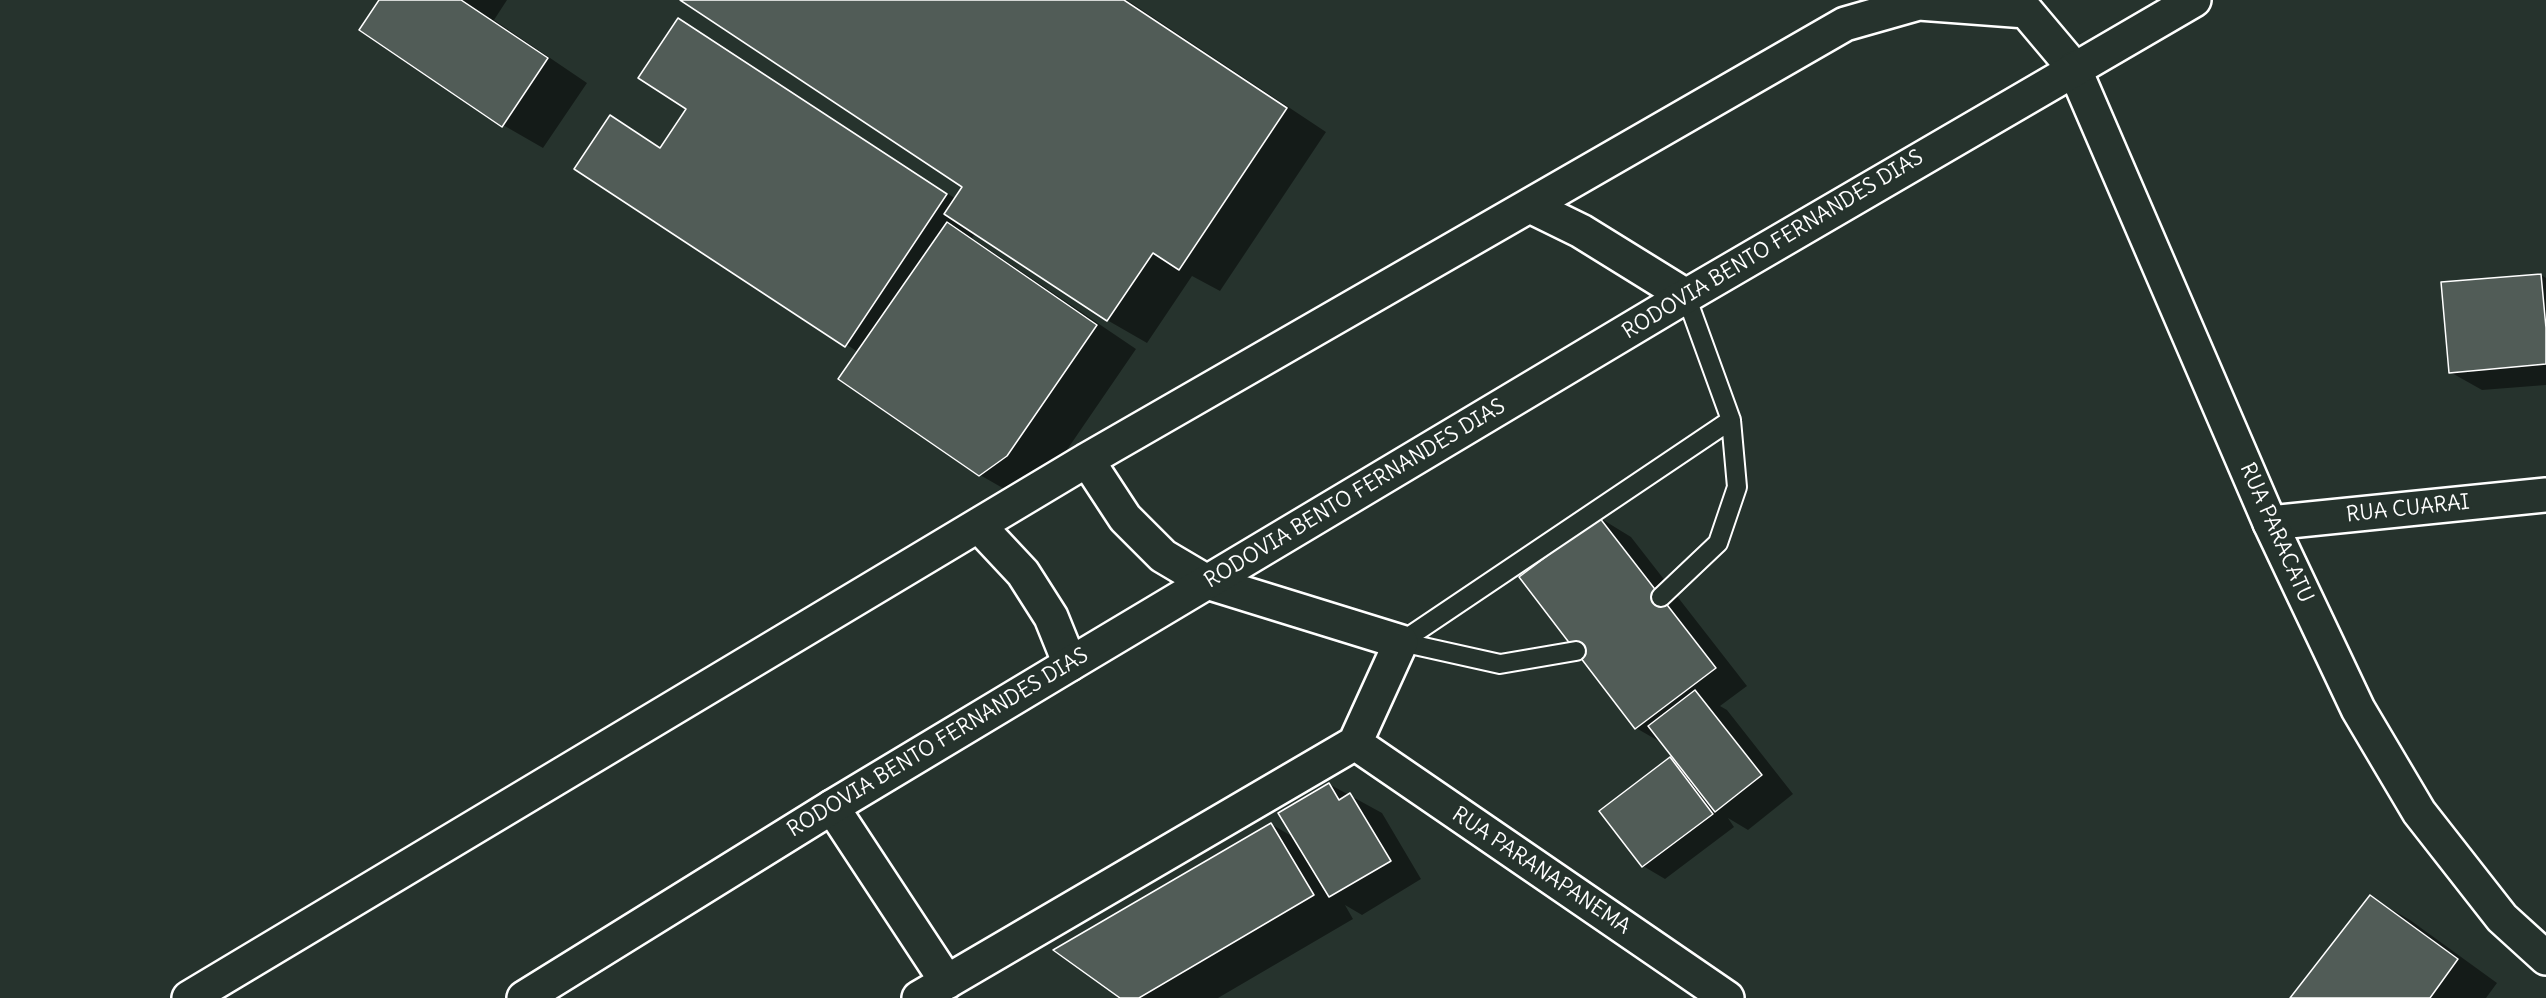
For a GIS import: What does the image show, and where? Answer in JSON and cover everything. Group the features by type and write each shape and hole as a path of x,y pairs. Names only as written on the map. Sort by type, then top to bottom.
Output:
{"main road":[{"name":"RODOVIA BENTO FERNANDES DIAS","path":"524,998 832,807 1207,582 1686,296 2194,0"},
{"path":"189,998 1087,460 1845,24 1919,3 2026,6"},
{"name":"RUA PARACATU","path":"2026,6 2074,68 2270,524 2358,710 2419,812 2502,918 2546,957"},
{"path":"1530,206 1581,231 1686,296"},
{"path":"832,807 933,990 1355,743 1401,642 1207,582 1163,556 1125,518 1087,460"},
{"name":"RUA CUARAI","path":"2270,524 2546,495"},
{"path":"979,526 1023,573 1051,617 1070,664"},
{"name":"RUA PARANAPANEMA","path":"1355,743 1727,998"}],"lane":[{"path":"1661,597 1718,543 1737,487 1731,420 1686,296"},
{"path":"1401,642 1731,420"},
{"path":"1401,642 1500,664 1576,651"}],"building":[{"path":"379,0 461,0 548,58 502,127 359,30"},
{"path":"680,0 1124,0 1287,108 1179,270 1153,253 1107,321 944,214 962,187"},
{"path":"678,18 947,194 845,347 574,169 610,115 660,148 686,109 638,78"},
{"path":"947,222 1097,325 1007,456 979,476 838,379"},
{"path":"2541,274 2546,328 2546,364 2449,373 2441,282"},
{"path":"1599,517 1716,668 1635,729 1519,577"},
{"path":"1695,690 1762,775 1715,812 1648,726"},
{"path":"1670,757 1713,814 1642,867 1599,811"},
{"path":"1329,783 1339,800 1350,793 1391,861 1329,897 1278,813"},
{"path":"1271,823 1314,895 1139,998 1120,998 1053,950"},
{"path":"2370,895 2458,959 2430,998 2290,998"}]}
